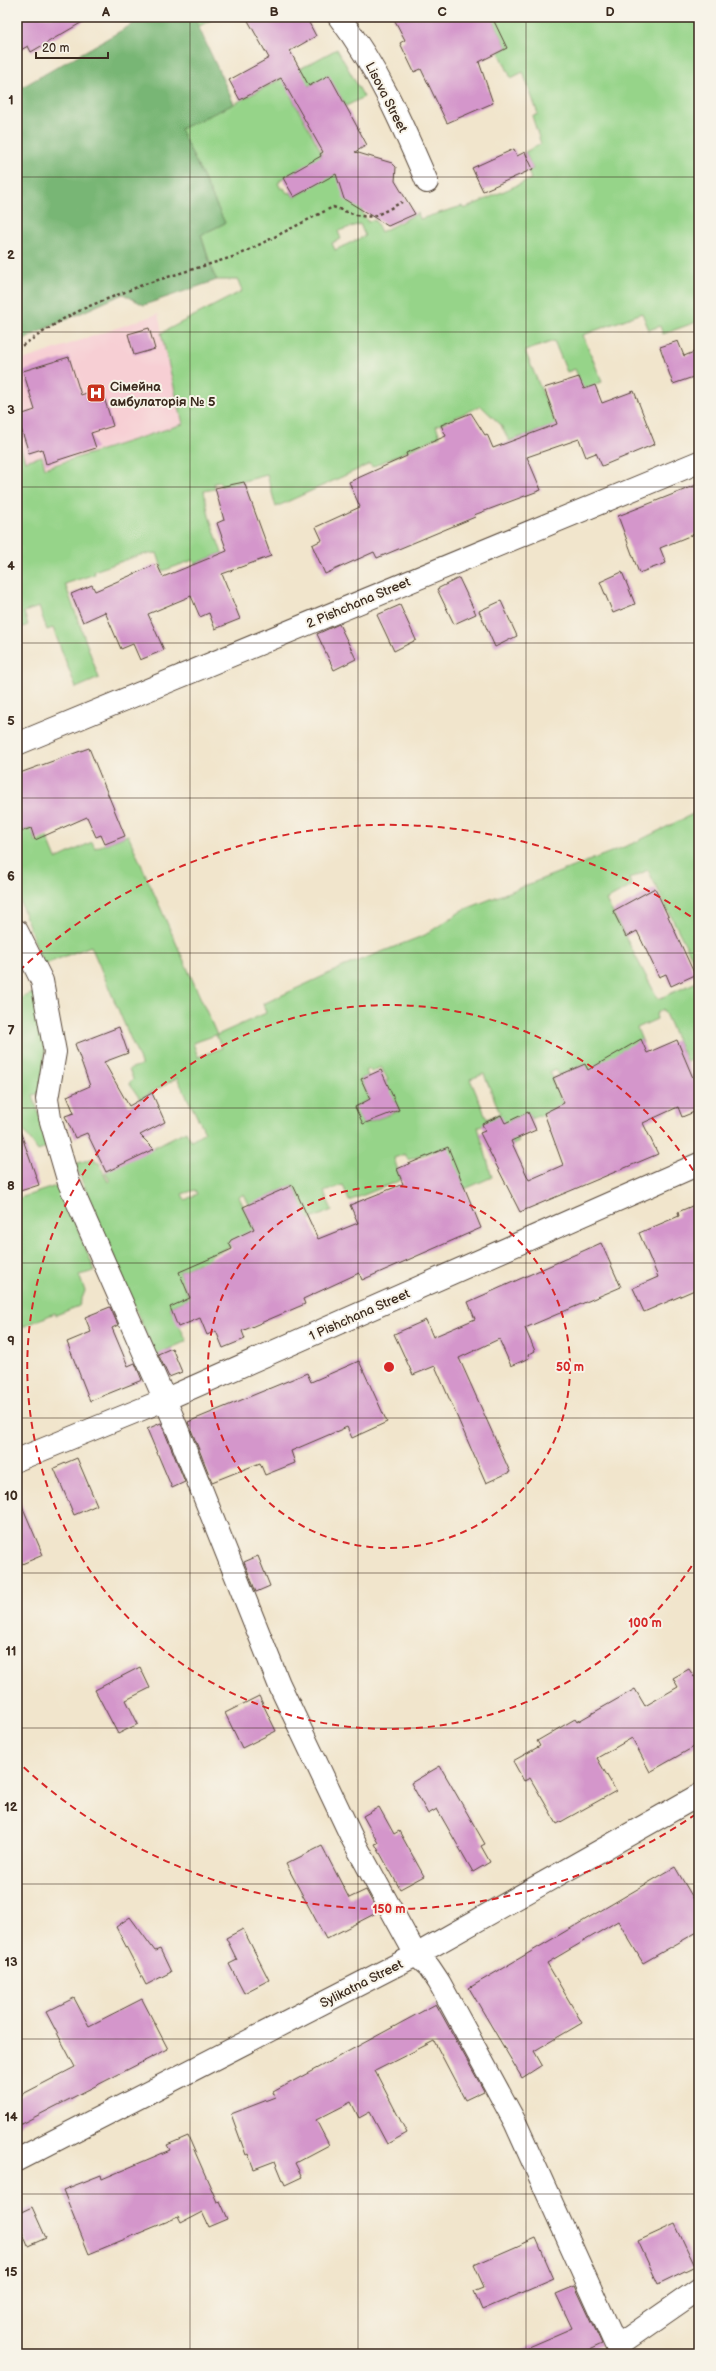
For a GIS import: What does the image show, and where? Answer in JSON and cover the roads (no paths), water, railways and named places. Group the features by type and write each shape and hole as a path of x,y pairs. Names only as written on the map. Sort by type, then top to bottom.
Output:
{"street":[{"name":"Lisova Street","path":"339,17 357,41 395,106 427,182"},
{"name":"2 Pishchana Street","path":"17,744 699,462"},
{"path":"17,931 42,981 55,1052 47,1099 69,1183 164,1400 279,1684 353,1840 416,1955 430,1967 440,1982 515,2122 618,2350 699,2289"},
{"name":"1 Pishchana Street","path":"17,1460 164,1400 699,1164"},
{"name":"Sylikatna Street","path":"17,2160 416,1955 699,1795"}],"place":[{"name":"Сімейна амбулаторія № 5","path":"96,393"}]}
